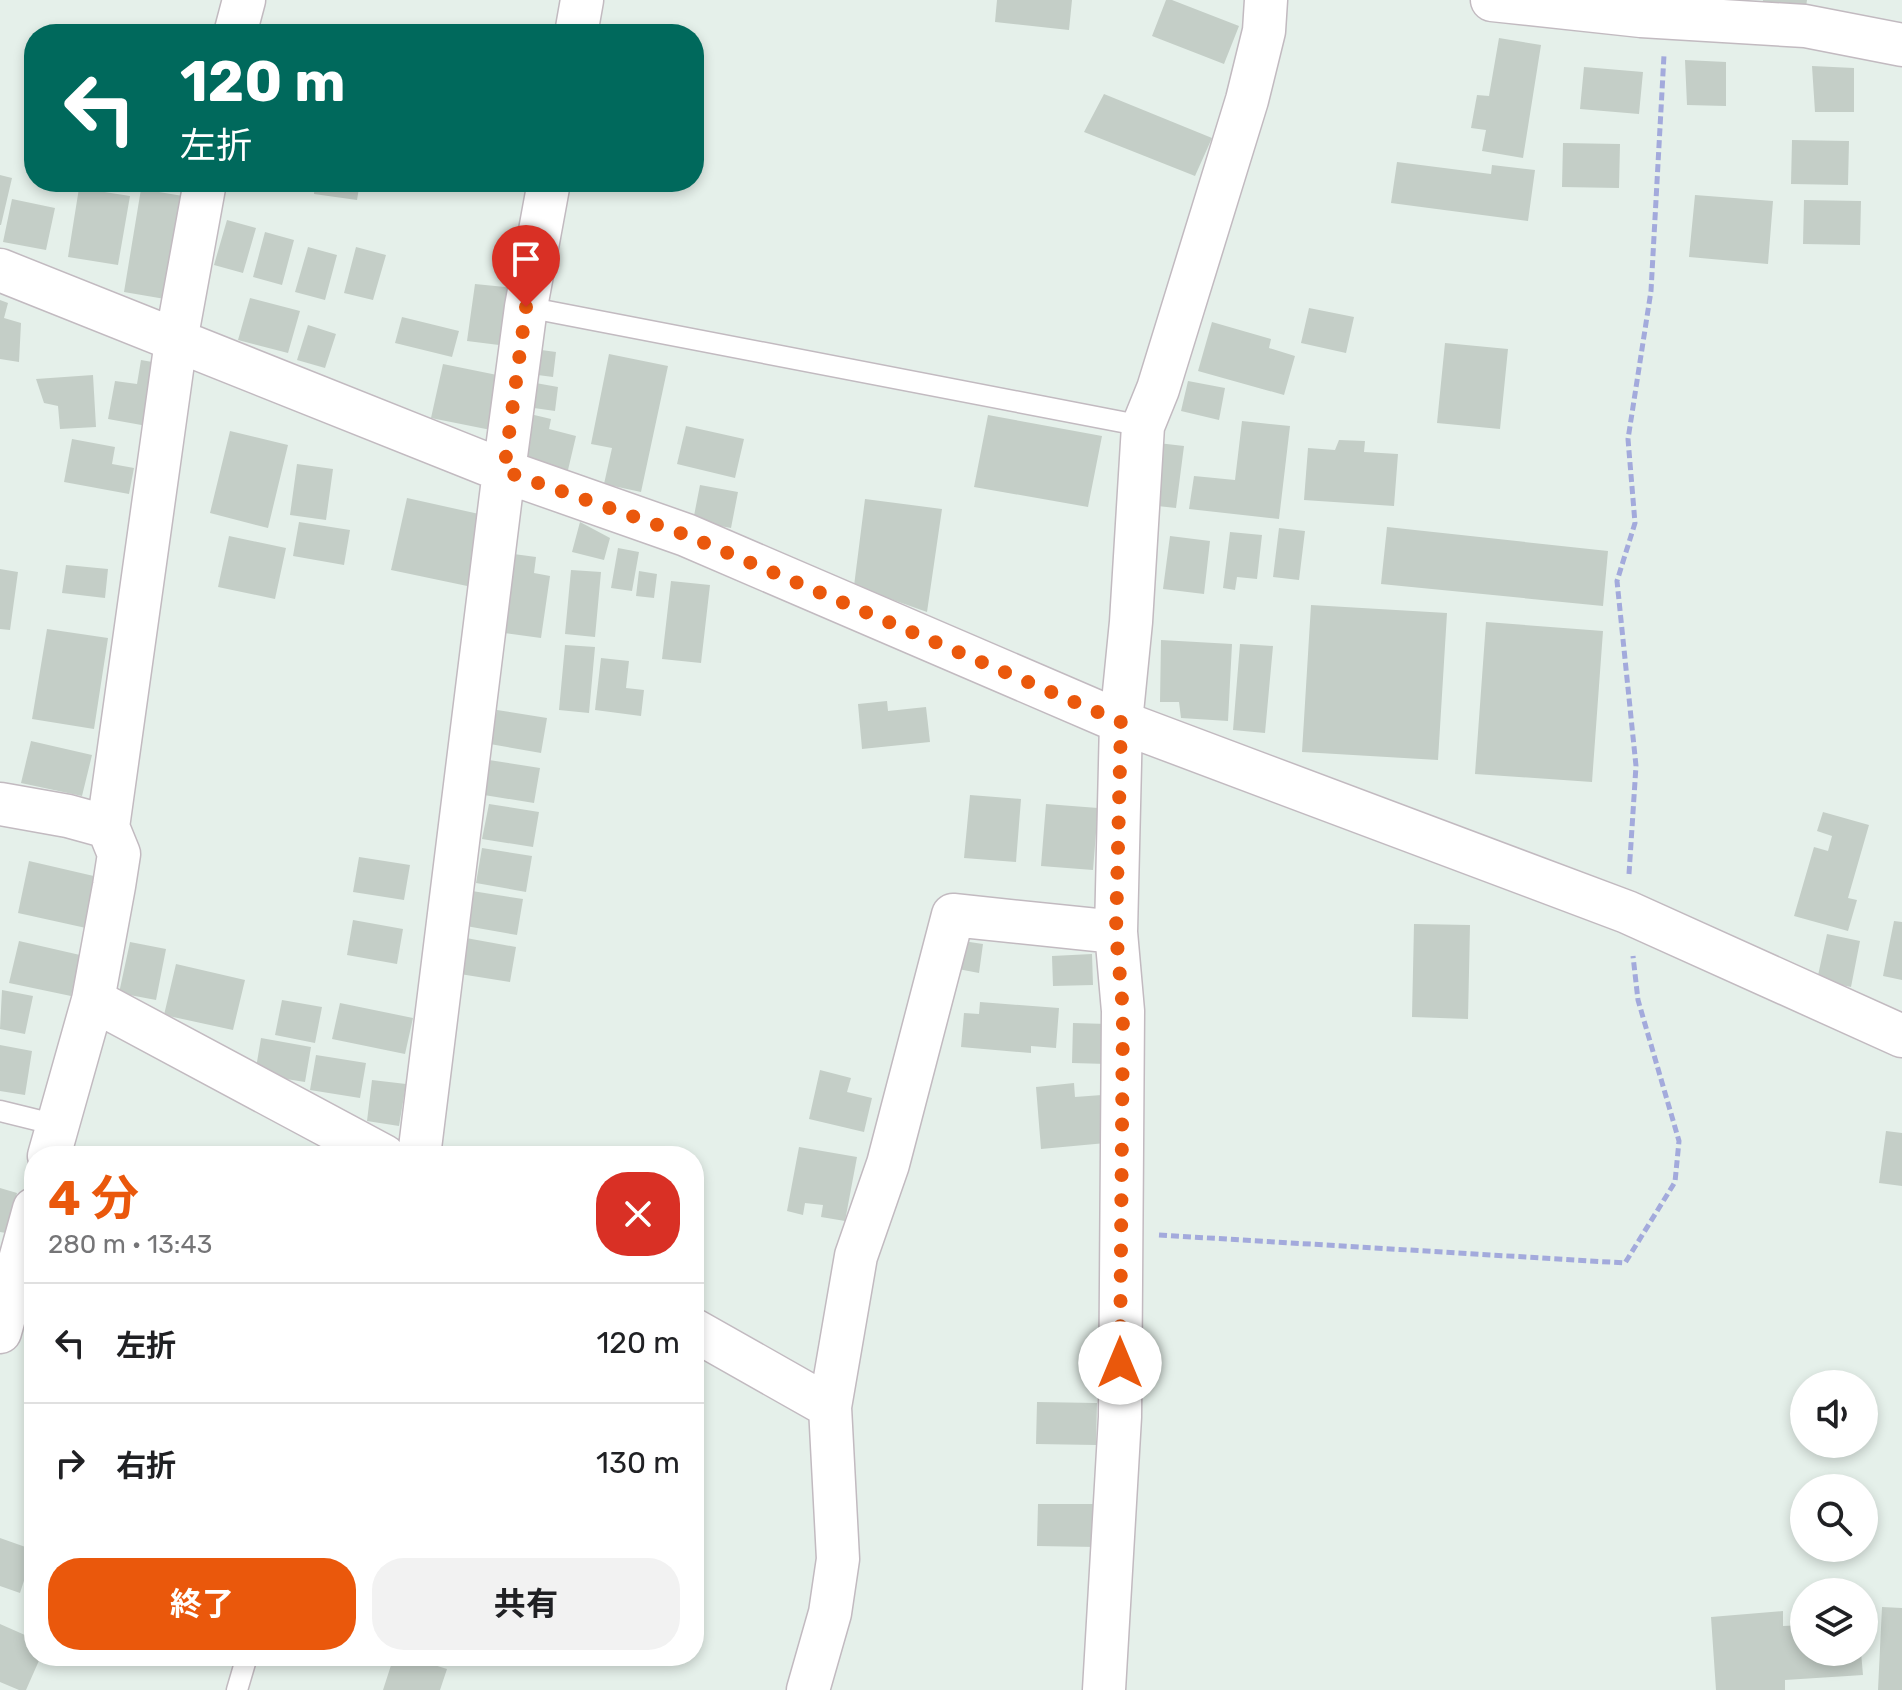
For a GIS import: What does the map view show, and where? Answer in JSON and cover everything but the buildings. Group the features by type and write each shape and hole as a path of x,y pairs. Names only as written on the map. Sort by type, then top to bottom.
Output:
{"street":[{"path":"238,24 244,0"},
{"path":"578,24 582,0"},
{"path":"1104,1690 1120,1417 1123,1011 1116,932 1121,722 1131,622 1143,426 1158,389 1247,100 1264,31 1266,0"},
{"path":"1492,0 1666,18 1805,26 1902,45"},
{"path":"53,1141 93,1000 119,854 108,827 176,341 203,192"},
{"path":"420,1146 504,471 526,307 547,192"},
{"path":"0,270 504,471 686,535 1121,722 1627,912 1902,1036"},
{"path":"0,804 68,816 108,827"},
{"path":"808,1690 830,1613 838,1559 830,1407 856,1256 888,1164 953,915 1116,932"},
{"path":"93,1000 365,1146"},
{"path":"0,1332 24,1245"},
{"path":"704,1336 830,1407"}],"lane":[{"path":"526,307 1143,426"},
{"path":"0,1111 53,1141"},
{"path":"237,1690 244,1666"}],"path":[{"path":"1120,1232 1625,1263 1675,1182 1679,1141 1638,1000 1627,912 1636,766 1617,581 1635,523 1628,439 1651,291 1666,18"}],"route":[{"path":"526,307 504,471 686,535 1121,722 1116,932 1123,1011 1120,1363"}]}
